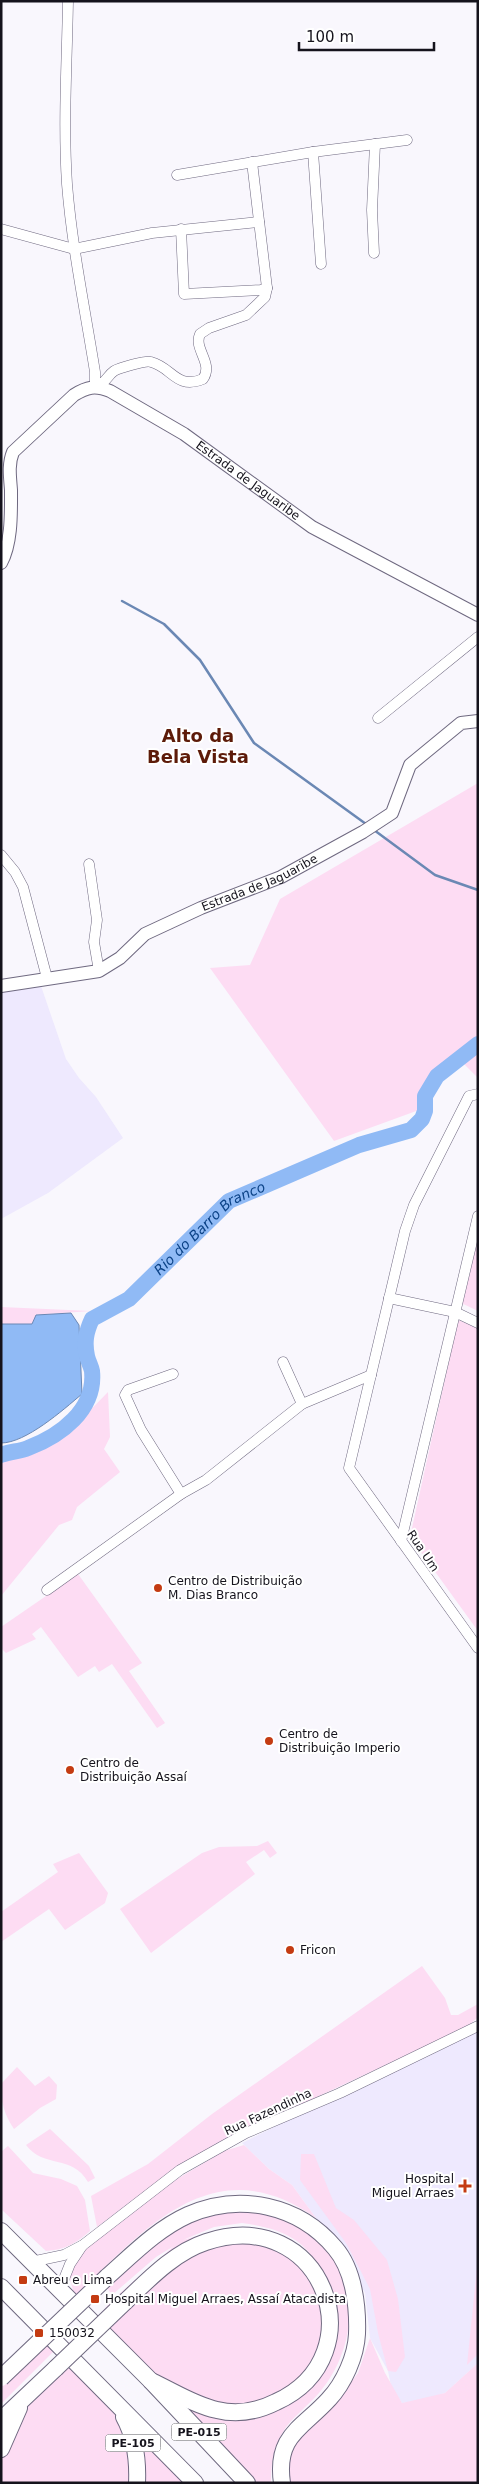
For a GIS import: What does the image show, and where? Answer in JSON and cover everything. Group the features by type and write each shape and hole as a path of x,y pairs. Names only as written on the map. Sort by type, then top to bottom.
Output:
{"highway":[{"path":"1,2378 107,2277 168,2226 189,2214 228,2205 260,2205 298,2217 309,2222 336,2249 345,2264 353,2288 357,2335 353,2356 340,2385 331,2397 292,2433 283,2457 282,2483"},
{"path":"1,2231 60,2289 80,2312 152,2381 195,2403 218,2411 241,2412 269,2406 290,2396 314,2374 323,2357 330,2330 324,2289 306,2260 294,2251 282,2244 247,2235 224,2237 204,2242 185,2251 127,2300 56,2368 1,2420"},
{"name":"PE-015","path":"1,2287 195,2483"},
{"name":"PE-015","path":"152,2381 247,2483"},
{"path":"1,2450 23,2399"},
{"name":"PE-105","path":"118,2407 130,2429 138,2466 138,2483"}],"street":[{"path":"68,1 65,134 74,249 94,363 94,379 97,386"},
{"path":"178,174 313,152 407,140"},
{"path":"374,253 372,217 375,144"},
{"path":"313,152 321,264"},
{"path":"1,563 9,523 10,459 13,452 74,395 84,389 104,382 114,371 148,361 155,363 180,380 192,382 203,379 207,367 198,342 200,334 216,326 246,316 265,297 267,288 252,162"},
{"path":"1,229 74,249 152,233 260,222"},
{"path":"181,229 184,294 261,290 267,288"},
{"name":"Estrada de Jaguaribe","path":"97,386 110,391 184,434 312,527 478,615"},
{"path":"378,718 478,637"},
{"name":"Estrada de Jaguaribe","path":"1,986 47,978 79,976 100,971 120,958 145,934 201,908 281,877 392,813 410,765 461,723 478,721"},
{"path":"1,855 15,872 22,887 47,978"},
{"path":"89,864 97,920 94,942 100,971"},
{"path":"47,1590 181,1494 206,1480 302,1404 371,1375 405,1231 414,1205 469,1096 478,1094"},
{"path":"401,1541 478,1216"},
{"path":"390,1298 455,1312 478,1323"},
{"path":"283,1362 302,1404"},
{"path":"173,1374 135,1387 128,1390 125,1394 141,1430 181,1494"},
{"name":"Rua Um","path":"371,1375 349,1468 478,1648"},
{"name":"Rua Fazendinha","path":"31,2262 64,2255 83,2245 149,2192 202,2157 246,2134 340,2093 478,2026"},
{"name":"Rua Fazendinha","path":"60,2289 70,2264 83,2245"}],"shaded area":[{"path":"478,783 478,1078 459,1059 419,1110 334,1141 210,968 250,965 280,899"},
{"path":"41,986 66,1059 79,1078 96,1097 123,1138 48,1193 1,1219 1,990"},
{"path":"478,1220 478,1311 457,1301"},
{"path":"1,1307 91,1311 36,1315 32,1324 1,1324"},
{"path":"458,1320 478,1328 478,1631 410,1537"},
{"path":"108,1392 110,1437 104,1449 120,1472 77,1507 72,1520 59,1525 1,1596 1,1462 41,1450 71,1430"},
{"path":"78,1574 142,1663 129,1671 165,1723 157,1728 112,1664 99,1672 95,1666 78,1677 41,1627 32,1634 36,1639 6,1653 1,1648 1,1627"},
{"path":"268,1841 277,1853 270,1858 264,1850 246,1862 255,1874 151,1953 120,1909 202,1853 219,1847 257,1846"},
{"path":"79,1853 108,1893 105,1903 65,1930 49,1909 1,1942 1,1912 58,1872 53,1864"},
{"path":"422,1966 445,1998 451,2015 458,2015 478,2004 478,2017 467,2027 216,2144 172,2171 97,2227 91,2196 148,2164 212,2114"},
{"path":"478,2021 478,2363 445,2393 416,2402 402,2403 391,2386 388,2371 370,2338 365,2293 343,2252 320,2226 292,2185 269,2169 242,2143 379,2074"},
{"path":"17,2067 35,2086 49,2076 57,2085 56,2099 40,2108 14,2129 4,2108 1,2084"},
{"path":"50,2129 89,2166 95,2178 88,2182 74,2168 41,2157 26,2145"},
{"path":"244,2145 269,2169 292,2185 316,2218 280,2198 246,2190 214,2193 184,2205 155,2223 128,2245 75,2297 69,2276 84,2247 177,2179 224,2151"},
{"path":"8,2146 33,2173 61,2179 77,2186 85,2200 90,2231 70,2245 46,2251 1,2209 1,2152"},
{"path":"301,2154 314,2154 336,2208 354,2220 387,2260 398,2299 405,2357 396,2372 388,2371 378,2333 370,2289 346,2243 300,2180"},
{"path":"245,2210 259,2212 296,2224 316,2239 334,2260 342,2276 347,2293 348,2328 338,2363 330,2379 319,2393 286,2427 273,2456 271,2483 254,2483 165,2391 168,2385 94,2322 111,2301 174,2246 156,2257 112,2295 106,2286 137,2258 169,2234 186,2225 223,2213","holes":["242,2223 281,2232 298,2242 312,2256 285,2237 244,2227 226,2228 183,2240 214,2227","316,2261 332,2289 337,2333 331,2349 321,2277"]},
{"path":"478,2258 478,2354 467,2365"},
{"path":"370,2338 385,2373 402,2403 445,2393 478,2363 478,2483 288,2483 291,2448 301,2431 331,2409 358,2373"},
{"path":"46,2342 55,2350 1,2404 1,2386"},
{"path":"61,2351 195,2483 1,2483 1,2449 20,2392"}],"water":[{"path":"71,1313 79,1325 82,1394 55,1417 33,1432 11,1442 1,1443 1,1324 32,1324 36,1315"}],"waterway":[{"path":"122,601 164,624 200,660 254,743 366,824"},
{"path":"374,830 435,875 478,890"},
{"name":"Rio do Barro Branco","path":"1,1455 40,1443 63,1429 74,1420 82,1409 92,1385 92,1371 86,1351 87,1333 92,1319 129,1299 229,1201 359,1145 411,1130 422,1119 425,1111 425,1096 437,1076 478,1044"}],"place":[{"name":"Centro de Distribuição M. Dias Branco","path":"158,1588"},
{"name":"Centro de Distribuição Imperio","path":"269,1741"},
{"name":"Centro de Distribuição Assaí","path":"70,1770"},
{"name":"Fricon","path":"290,1950"},
{"name":"Hospital Miguel Arraes","path":"465,2186"},
{"name":"Abreu e Lima","path":"23,2280"},
{"name":"Hospital Miguel Arraes, Assaí Atacadista","path":"95,2299"},
{"name":"150032","path":"39,2333"}],"district":[{"name":"Alto da Bela Vista","path":"198,746"}]}
